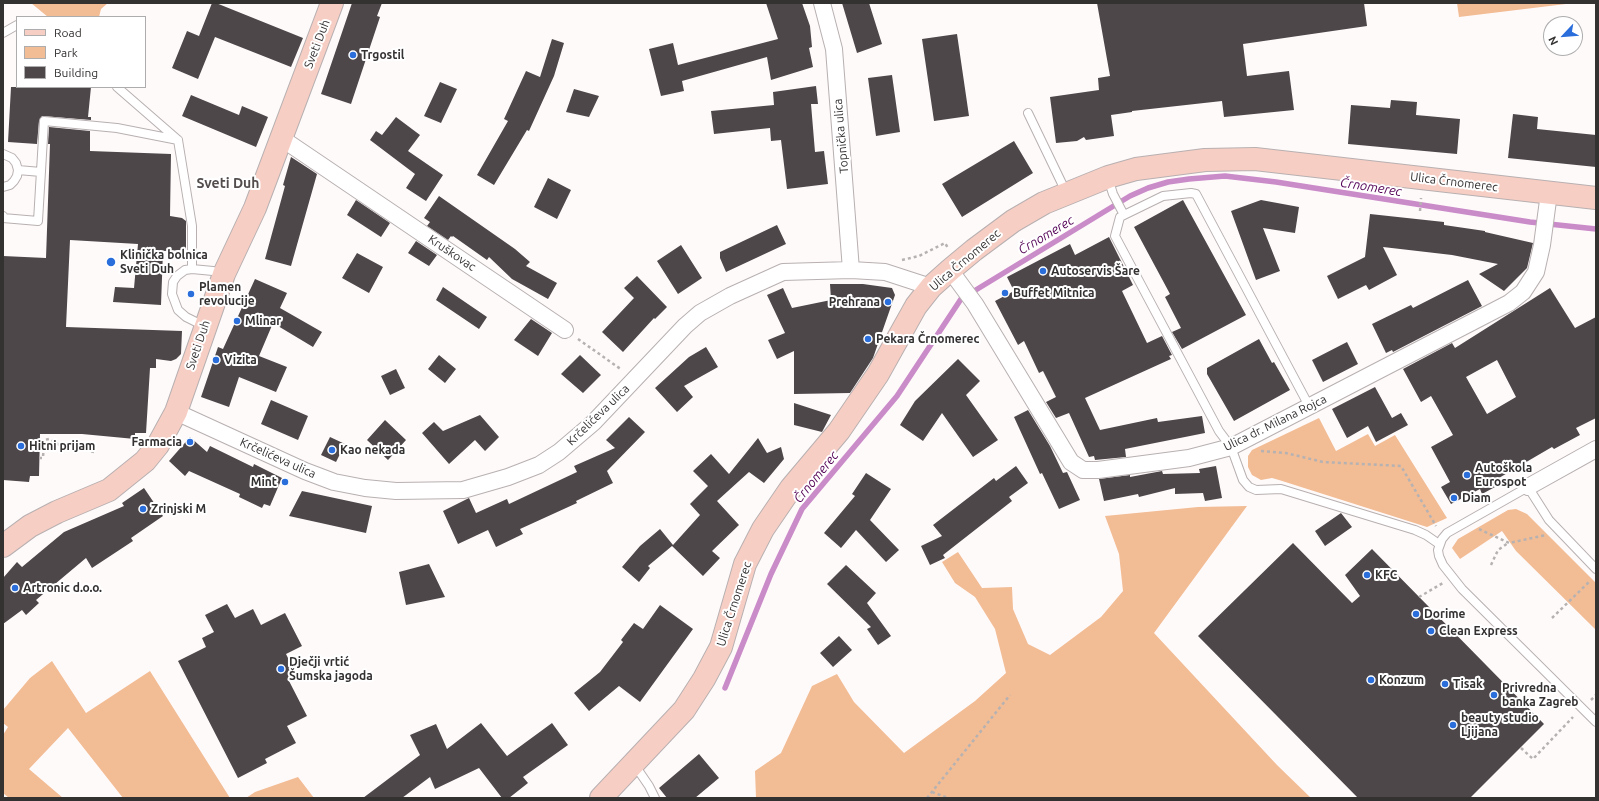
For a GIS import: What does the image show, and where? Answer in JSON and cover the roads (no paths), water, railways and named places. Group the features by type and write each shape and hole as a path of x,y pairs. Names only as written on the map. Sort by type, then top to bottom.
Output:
{"street":[{"name":"Sveti Duh","path":"3,546 30,526 57,512 109,490 145,461 154,450 176,412 204,327 224,274 254,208 332,3"},
{"name":"Topnička ulica","path":"822,3 834,49 851,270"},
{"name":"Kruškovac","path":"281,138 565,330"},
{"name":"Ulica Črnomerec","path":"601,798 684,710 704,679 721,647 745,564 763,529 791,488 839,431 874,380 916,306 951,261 974,250 1014,221 1044,203 1067,193 1110,185 1136,169 1205,160 1255,159 1596,198"},
{"name":"Ulica dr. Milana Rojca","path":"951,261 964,288 1071,462 1083,470 1098,470 1189,458 1231,447 1509,303 1523,292 1536,272 1544,232 1549,192"},
{"name":"Krčelićeva ulica","path":"176,412 305,471 334,482 396,492 463,490 539,465 559,452 593,423 685,326 700,313 730,296 784,272 851,270 885,272 931,287"},
{"path":"1528,487 1596,449"}],"lane":[{"path":"3,33 16,26"},
{"path":"118,88 178,140 192,226 192,269"},
{"path":"1028,113 1067,193"},
{"path":"3,216 3,218 38,221 44,121 117,128 178,140"},
{"path":"3,154 12,158 16,163 18,170 14,181 10,185 3,187"},
{"path":"18,170 41,172"},
{"path":"1110,185 1124,213"},
{"path":"1309,406 1196,194 1191,193 1164,196 1124,213 1120,217 1115,236 1219,431 1231,447 1243,480 1249,487 1256,490 1281,489 1415,530 1426,535 1439,544"},
{"path":"204,327 186,317 178,310 172,294 173,282 177,276 185,270 192,269 213,271 224,274"},
{"path":"1596,569 1549,520 1528,487 1460,524 1447,533 1439,544 1439,556 1443,565 1462,589 1596,722"},
{"path":"634,763 655,798"}],"waterway":[{"name":"Črnomerec","path":"725,688 771,574 802,509 897,396 961,299 1130,196 1148,188 1168,182 1225,176 1276,182 1530,222 1596,229"}],"place":[{"name":"Trgostil","path":"353,55"},
{"name":"Klinička bolnica Sveti Duh","path":"111,262"},
{"name":"Autoservis Šare","path":"1043,271"},
{"name":"Buffet Mitnica","path":"1005,293"},
{"name":"Plamen revolucije","path":"191,294"},
{"name":"Prehrana","path":"888,302"},
{"name":"Mlinar","path":"237,321"},
{"name":"Pekara Črnomerec","path":"868,339"},
{"name":"Vizita","path":"216,360"},
{"name":"Farmacia","path":"190,442"},
{"name":"Hitni prijam","path":"21,446"},
{"name":"Kao nekada","path":"332,450"},
{"name":"Autoškola Eurospot","path":"1467,475"},
{"name":"Mint","path":"285,482"},
{"name":"Diam","path":"1454,498"},
{"name":"Zrinjski M","path":"143,509"},
{"name":"KFC","path":"1367,575"},
{"name":"Artronic d.o.o.","path":"15,588"},
{"name":"Dorime","path":"1416,614"},
{"name":"Clean Express","path":"1431,631"},
{"name":"Dječji vrtić Šumska jagoda","path":"281,669"},
{"name":"Konzum","path":"1371,680"},
{"name":"Tisak","path":"1445,684"},
{"name":"Privredna banka Zagreb","path":"1494,695"},
{"name":"beauty studio Ljijana","path":"1453,725"}],"district":[{"name":"Sveti Duh","path":"228,183"}]}
